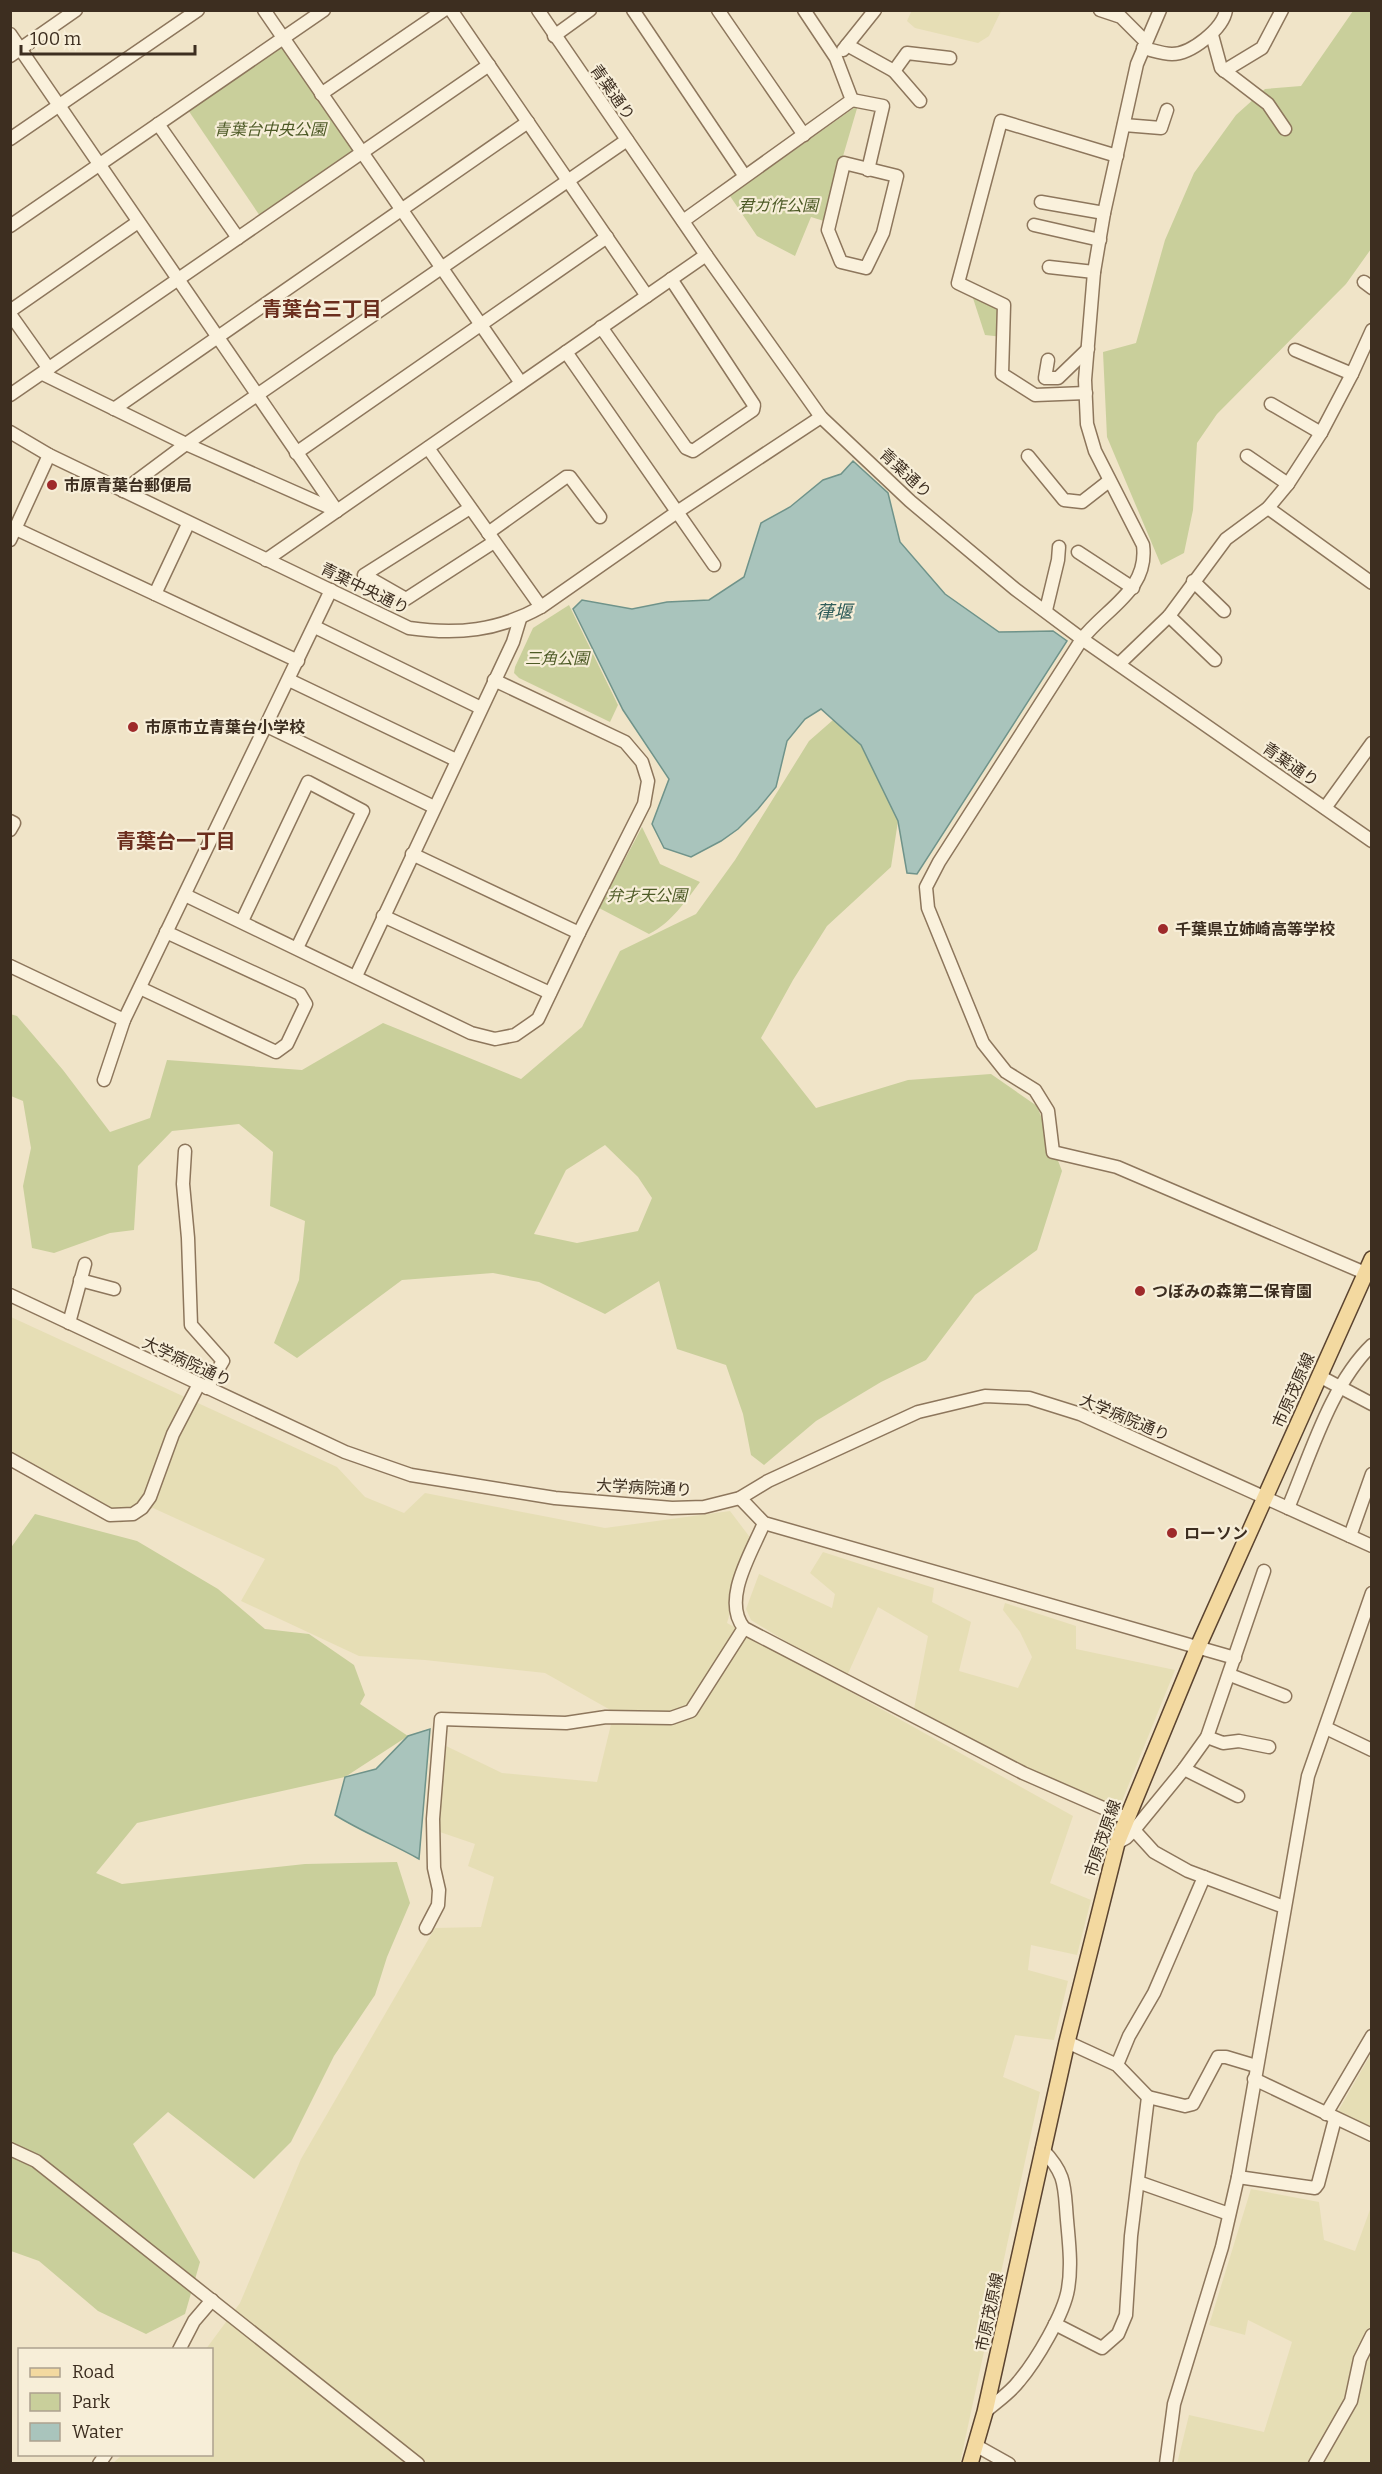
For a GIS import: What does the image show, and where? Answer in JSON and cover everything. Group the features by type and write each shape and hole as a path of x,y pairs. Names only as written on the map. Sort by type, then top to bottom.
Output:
{"main road":[{"name":"市原茂原線","path":"970,2463 985,2412 1067,2042 1117,1843 1130,1824 1197,1648 1371,1259"}],"street":[{"path":"16,52 76,10"},
{"path":"10,139 60,107 198,10"},
{"path":"264,10 521,383"},
{"path":"10,226 324,10"},
{"path":"321,94 444,10"},
{"path":"451,10 647,296"},
{"name":"青葉通り","path":"538,10 706,255 821,417 910,501 1015,589 1082,639 1371,841"},
{"path":"554,36 590,10"},
{"path":"633,10 744,175"},
{"path":"718,10 804,135"},
{"path":"804,10 836,58 852,100"},
{"path":"836,58 875,10"},
{"path":"1100,10 1121,17 1145,45 1172,54 1212,35 1226,10"},
{"path":"1160,10 1137,64 1104,213 1094,272 1086,393 1087,424 1095,451 1143,544 1142,571 1133,588 1082,639 939,862 926,887 928,908 983,1043 1006,1072 1035,1090 1048,1111 1053,1152 1117,1167 1365,1273"},
{"path":"1224,71 1262,48 1282,10"},
{"path":"10,34 16,52 60,107 336,511"},
{"path":"1212,35 1224,71 1268,104 1285,129"},
{"path":"847,45 894,71 920,101"},
{"path":"894,71 906,53 950,58"},
{"path":"10,395 489,65"},
{"path":"683,221 744,175 852,100 883,106 868,170"},
{"path":"1124,125 1161,128 1167,110"},
{"path":"114,409 528,122"},
{"path":"1086,393 1035,395 1002,374 1004,305 958,283 1001,122 1117,156"},
{"path":"158,124 238,238"},
{"path":"123,491 186,444 627,141"},
{"path":"844,163 868,170 897,177 883,232 866,268 841,262 828,230 844,163"},
{"path":"1041,202 1104,213"},
{"path":"138,222 10,312 46,372 114,409 186,444 336,511"},
{"path":"1034,225 1100,240"},
{"path":"296,453 607,237"},
{"path":"266,560 706,255"},
{"path":"1049,267 1094,272"},
{"path":"601,327 686,448 693,451 753,410 754,405 671,279"},
{"path":"1119,664 1169,616 1226,539 1268,508 1288,484 1320,433 1352,374 1371,330"},
{"path":"1048,360 1045,378 1058,378 1088,349"},
{"path":"1295,350 1352,374"},
{"path":"566,352 714,565"},
{"path":"1271,404 1320,433"},
{"name":"青葉中央通り","path":"11,434 188,524 409,628 471,631 520,619 541,607 677,512 821,417"},
{"path":"428,448 541,607"},
{"path":"49,455 13,534 156,594 298,661"},
{"path":"1028,456 1064,500 1082,502 1109,481"},
{"path":"1247,456 1288,484"},
{"path":"470,508 364,575 406,600 491,537 566,477 570,477 600,517"},
{"path":"1268,508 1371,584"},
{"path":"156,594 188,524"},
{"path":"1046,610 1059,547"},
{"path":"1077,552 1133,588"},
{"path":"1193,581 1224,611"},
{"path":"104,1080 124,1020 331,590"},
{"path":"1169,616 1215,660"},
{"path":"356,976 513,642 520,619"},
{"path":"315,627 481,708"},
{"path":"289,680 456,760"},
{"path":"185,895 471,1033 495,1039 515,1035 538,1019 645,804 648,782 642,762 625,742 494,680"},
{"path":"267,726 434,807"},
{"path":"1325,808 1371,743"},
{"path":"242,921 308,782 363,811 297,948"},
{"path":"10,821 14,823 10,830"},
{"path":"412,854 579,933"},
{"path":"383,916 550,993"},
{"path":"140,988 276,1052 283,1048 292,1034 306,1004 300,994 166,933"},
{"path":"10,966 124,1020"},
{"path":"10,1459 110,1515 133,1514 142,1508 150,1497 173,1434 203,1386 223,1361 191,1325 188,1238 183,1184 185,1151"},
{"path":"69,1323 85,1263"},
{"path":"81,1281 114,1289"},
{"name":"大学病院通り","path":"10,1295 345,1452 411,1475 555,1498 672,1508 704,1507 740,1498 778,1476 918,1412 985,1396 1029,1398 1080,1414 1371,1546"},
{"path":"1287,1508 1339,1387 1371,1345"},
{"path":"1319,1376 1371,1404"},
{"path":"1350,1536 1371,1474"},
{"path":"740,1498 764,1523 1235,1658"},
{"path":"764,1523 737,1588 734,1605 736,1619 744,1628 1023,1773 1130,1824 1154,1852 1204,1877 1284,1907"},
{"path":"1130,1824 1184,1769 1208,1737 1264,1571"},
{"path":"1166,2463 1174,2404 1222,2247 1238,2176 1308,1776 1371,1593"},
{"path":"426,1928 438,1905 434,1868 433,1819 441,1719 566,1723 606,1717 671,1718 691,1711 744,1628"},
{"path":"1230,1675 1285,1696"},
{"path":"1326,1728 1371,1750"},
{"path":"1208,1737 1222,1743 1239,1741 1269,1747"},
{"path":"1184,1769 1238,1796"},
{"path":"1117,2065 1129,2036 1154,1993 1204,1877"},
{"path":"1238,2176 1315,2188 1318,2184 1331,2116 1371,2036"},
{"path":"1067,2042 1117,2065 1148,2097 1185,2106 1193,2104 1218,2057 1226,2057 1331,2116 1371,2135"},
{"path":"1055,2324 1101,2348 1118,2334 1126,2315 1131,2235 1148,2097"},
{"path":"10,2149 36,2161 418,2463"},
{"path":"985,2412 1019,2381 1064,2307 1071,2263 1063,2176 1054,2161 1042,2150"},
{"path":"1138,2182 1230,2214"},
{"path":"180,2348 194,2321 212,2300"},
{"path":"1315,2463 1351,2401 1360,2359 1371,2335"},
{"path":"975,2445 1009,2463"}],"shaded area":[{"path":"912,10 1001,11 989,36 978,43 915,28 907,21"},
{"path":"11,1317 337,1467 365,1497 404,1513 425,1493 605,1528 730,1511 752,1540 727,1623 1073,1816 1050,1883 1091,1900 1077,1955 1031,1945 1028,1970 1068,1981 1054,2040 1015,2035 1003,2077 1040,2092 960,2463 113,2463 121,2456 213,2456 213,2348 207,2348 240,2303 301,2159 435,1928 481,1927 494,1877 468,1866 475,1844 434,1830 444,1745 502,1773 597,1782 614,1712 545,1673 425,1660 359,1656 241,1601 265,1559 153,1508 121,1523 11,1460"},
{"path":"823,1552 934,1588 932,1602 971,1622 959,1671 1018,1688 1032,1657 1020,1632 1003,1610 1005,1603 1076,1626 1076,1649 1175,1670 1118,1811 1031,1772 914,1709 928,1636 878,1607 846,1678 751,1620 746,1609 759,1574 832,1608 835,1594 810,1573"},
{"path":"1371,2054 1371,2133 1337,2113"},
{"path":"1251,2189 1319,2202 1324,2240 1355,2251 1371,2207 1371,2463 1177,2464 1189,2415 1264,2432 1292,2342 1248,2320 1245,2335 1209,2325"}],"green space":[{"path":"1353,11 1371,12 1371,249 1346,284 1217,414 1197,443 1193,510 1184,553 1161,565 1107,437 1103,352 1136,343 1165,240 1194,173 1236,115 1265,89 1301,86"},
{"name":"青葉台中央公園","path":"277,47 284,48 353,149 351,153 260,216 188,110"},
{"name":"君ガ作公園","path":"858,105 824,221 811,217 795,256 757,236 730,196"},
{"path":"970,289 1004,305 1003,337 985,335"},
{"name":"三角公園","path":"569,605 618,705 610,722 519,678 514,673 533,628"},
{"path":"833,720 861,745 898,821 891,867 827,926 793,980 761,1038 816,1108 908,1080 991,1074 1037,1106 1062,1171 1037,1250 975,1295 926,1360 881,1382 816,1421 764,1465 751,1455 743,1414 726,1365 677,1349 659,1281 605,1314 539,1282 493,1273 402,1280 297,1358 274,1343 299,1280 305,1221 270,1206 273,1152 239,1124 172,1131 138,1166 134,1230 110,1233 54,1253 32,1248 23,1186 31,1148 23,1101 11,1096 10,1014 17,1016 63,1070 110,1132 150,1118 167,1060 302,1070 383,1023 521,1079 582,1027 620,951 696,914 735,860 809,741","holes":["605,1145 638,1177 652,1198 638,1231 577,1243 534,1234 566,1170"]},
{"name":"弁才天公園","path":"642,827 660,864 700,882 671,918 649,934 599,908"},
{"path":"35,1514 137,1541 218,1589 265,1629 309,1634 354,1665 365,1695 360,1704 408,1736 345,1777 137,1823 96,1873 122,1884 305,1864 397,1862 410,1903 387,1957 375,1995 334,2056 291,2142 254,2179 168,2112 133,2144 200,2262 185,2314 146,2334 98,2311 39,2261 11,2251 11,2157 17,2154 10,2150 10,1549"}],"water":[{"name":"葎堰","path":"853,461 888,493 900,542 945,594 999,632 1053,631 1067,641 917,874 907,873 898,821 861,745 821,709 805,719 787,741 776,787 738,829 691,857 664,848 652,824 669,779 623,710 573,609 582,600 632,609 667,602 709,600 744,577 761,523 790,507 823,480 841,474"},
{"path":"430,1729 419,1859 335,1815 345,1777 376,1769 408,1736"}],"place":[{"name":"市原青葉台郵便局","path":"52,485"},
{"name":"市原市立青葉台小学校","path":"133,727"},
{"name":"千葉県立姉崎高等学校","path":"1163,929"},
{"name":"つぼみの森第二保育園","path":"1140,1291"},
{"name":"ローソン","path":"1172,1533"}],"district":[{"name":"青葉台三丁目","path":"322,309"},
{"name":"青葉台一丁目","path":"176,841"}]}
